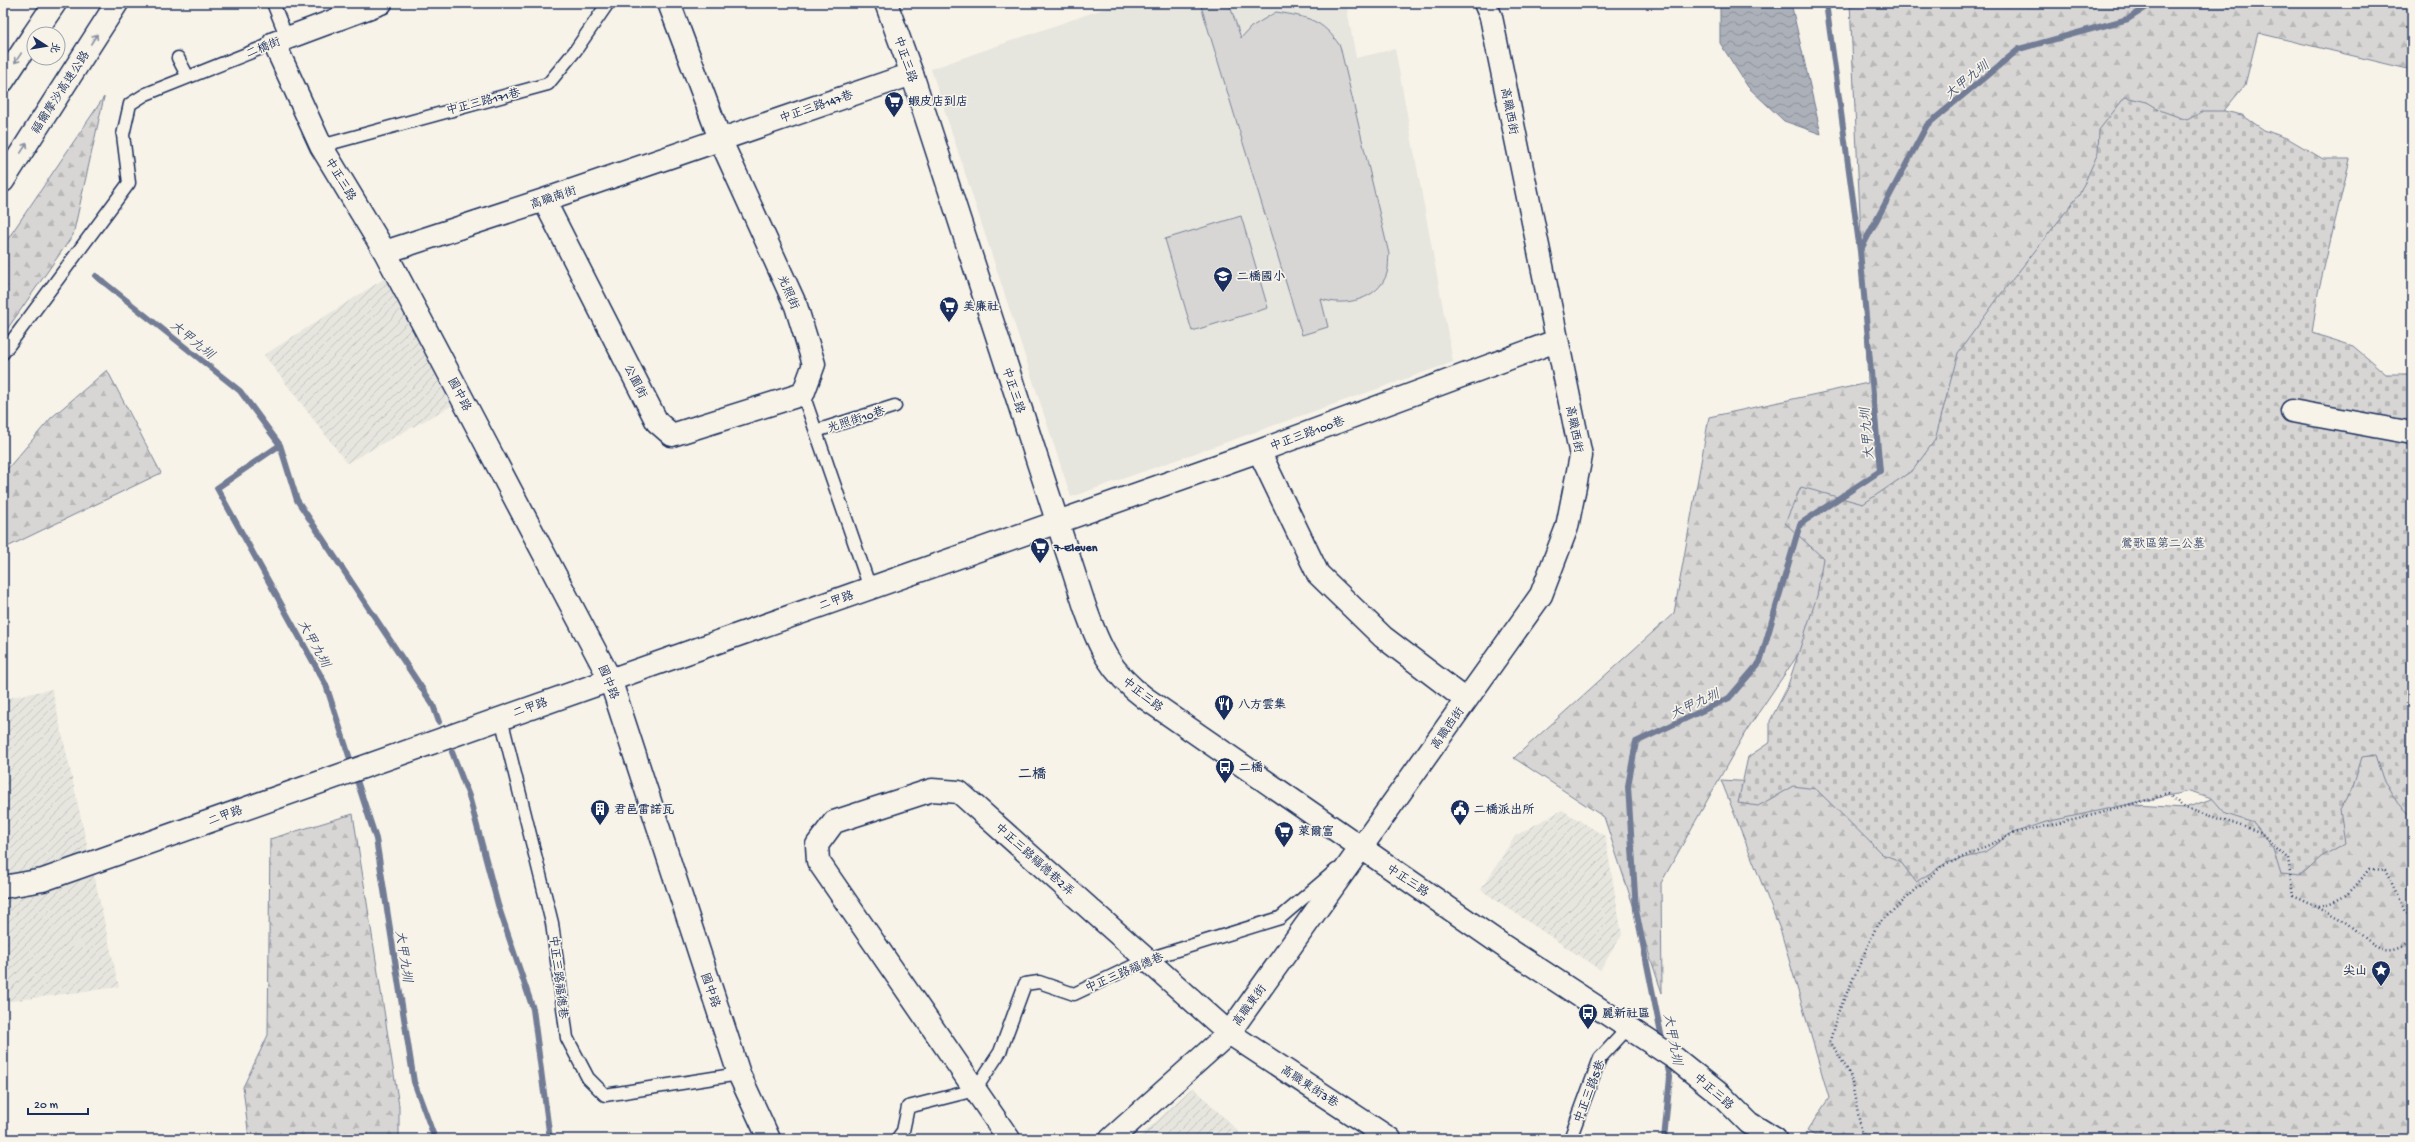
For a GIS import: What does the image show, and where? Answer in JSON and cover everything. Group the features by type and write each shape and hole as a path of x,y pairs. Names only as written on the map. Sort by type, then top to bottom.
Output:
{"main road":[{"path":"39,26 55,3"},
{"name":"福爾摩沙高速公路","path":"3,181 117,3"},
{"name":"二橋街","path":"281,40 381,3"},
{"name":"光照街","path":"669,3 720,139 796,306 814,364 803,394"},
{"name":"中正三路","path":"886,3 912,74 1097,642 1111,665 1128,686 1505,947 1665,1052 1721,1095 1751,1131 1775,1139"},
{"name":"高職西街","path":"1362,848 1541,595 1567,528 1581,456 1556,341 1491,17 1485,3"},
{"name":"中正三路","path":"281,40 302,104 321,146 385,252"},
{"path":"3,81 26,46"},
{"name":"中正三路147巷","path":"720,139 912,74"},
{"name":"高職南街","path":"385,252 544,200 720,139"},
{"name":"公園街","path":"544,200 657,422 672,435 803,394"},
{"name":"國中路","path":"385,252 610,680 739,1074 769,1139"},
{"name":"中正三路100巷","path":"1057,522 1259,451 1556,341"},
{"path":"2292,411 2412,433"},
{"path":"1259,451 1318,574 1383,637 1466,700"},
{"name":"二甲路","path":"3,887 43,880 1057,522"},
{"name":"中正三路福德巷2弄","path":"975,1090 818,861 817,845 834,822 932,790 960,792 1148,959 1229,1034"},
{"name":"高職東街","path":"1111,1139 1229,1034 1362,848"},
{"name":"高職東街3巷","path":"1229,1034 1390,1139"},
{"path":"975,1090 1009,1139"}],"lane":[{"path":"272,3 281,40"},
{"name":"中正三路171巷","path":"321,146 548,84 575,51 608,3"},
{"name":"二橋街","path":"3,352 129,183 124,135 130,104 146,94 281,40"},
{"path":"178,58 188,77"},
{"path":"803,394 870,588"},
{"name":"光照街10巷","path":"816,431 895,406"},
{"name":"中正三路福德巷","path":"501,718 552,924 567,1038 588,1078 605,1095 739,1074"},
{"name":"中正三路福德巷","path":"975,1090 1000,1052 1025,984 1039,982 1074,994 1148,959 1280,918 1362,848"},
{"name":"中正三路5巷","path":"1570,1139 1600,1058 1628,1028"},
{"path":"897,1139 903,1131 908,1108 975,1090"}],"path":[{"path":"1863,1139 1850,1074 1830,1041 1833,1028 1877,925 1941,867 2015,833 2082,818 2168,794 2185,808 2260,832 2288,859 2293,896 2319,906 2347,923 2370,942 2385,949 2404,946 2412,939"},
{"path":"2319,906 2338,902 2356,887 2369,869 2385,870 2405,912 2412,918"}],"shaded area":[{"name":"二橋國小","path":"1120,3 1346,3 1356,58 1395,49 1453,362 1071,497 931,69"},
{"path":"387,277 451,406 347,463 264,355"},
{"path":"52,689 119,987 3,1002 3,699"},
{"path":"1562,810 1605,836 1622,935 1600,970 1481,890 1515,836"},
{"path":"1193,1087 1244,1137 1137,1139"}],"green space":[{"path":"1209,3 1229,3 1241,38 1251,27 1276,12 1306,18 1313,21 1327,30 1340,46 1389,254 1388,271 1377,290 1360,299 1350,301 1340,302 1321,299 1328,327 1302,335 1201,6"},
{"path":"1850,3 2412,3 2412,70 2258,33 2245,85 1893,515 1746,731 1661,883 1662,993 1604,817 1514,758 1674,613 1709,417 1868,383"},
{"path":"104,97 73,235 3,335 3,246"},
{"name":"鶯歌區第二公墓","path":"2125,97 2147,102 2162,111 2187,120 2204,111 2224,111 2242,115 2264,130 2289,139 2323,159 2350,159 2318,293 2312,333 2353,346 2386,374 2412,374 2412,818 2400,807 2383,779 2375,755 2362,757 2353,787 2340,810 2345,843 2321,857 2300,876 2281,874 2273,848 2254,823 2226,814 2212,798 2190,791 2046,822 2010,834 1985,852 1946,863 1916,882 1900,861 1882,854 1816,789 1793,786 1758,806 1738,803 1748,757 1770,742 1770,721 1787,688 1817,596 1823,558 1785,523 1801,487 1863,504 1913,470 1935,440 1958,353 2001,294 2079,195 2098,153 2099,130"},
{"path":"1241,216 1268,308 1192,331 1165,239"},
{"path":"107,370 161,473 3,549 3,474 51,418"},
{"path":"2412,743 2412,1139 1821,1139 1807,1131 1829,1098 1781,932 1721,780 2185,808 2364,747"},
{"path":"353,814 399,1106 399,1139 249,1139 243,1087 268,1035 270,839"}],"water":[{"path":"1720,3 1791,3 1821,134 1784,121 1748,87 1720,43"}],"waterway":[{"name":"大甲九圳","path":"1826,3 1860,251"},
{"name":"大甲九圳","path":"1663,1044 1636,910 1628,786 1636,742 1729,698 1760,662 1800,524 1880,471 1860,251 1927,125 2019,49 2128,19 2153,3"},
{"name":"大甲九圳","path":"96,276 240,391 280,445 217,488 326,685 376,839 414,1082 435,1139"},
{"path":"280,445 297,500 433,705 439,722"},
{"path":"452,752 469,796 498,905 533,1009 550,1139"},
{"name":"大甲九圳","path":"1664,1139 1670,1077 1666,1059"}],"place":[{"name":"蝦皮店到店","path":"894,118"},
{"name":"二橋國小","path":"1223,293"},
{"name":"美廉社","path":"949,323"},
{"name":"7-Eleven","path":"1040,564"},
{"name":"八方雲集","path":"1224,721"},
{"name":"二橋","path":"1225,784"},
{"name":"君邑雷諾瓦","path":"600,826"},
{"name":"二橋派出所","path":"1460,826"},
{"name":"萊爾富","path":"1284,848"},
{"name":"尖山","path":"2381,987"},
{"name":"麗新社區","path":"1588,1030"}],"district":[{"name":"二橋","path":"1032,773"}]}
